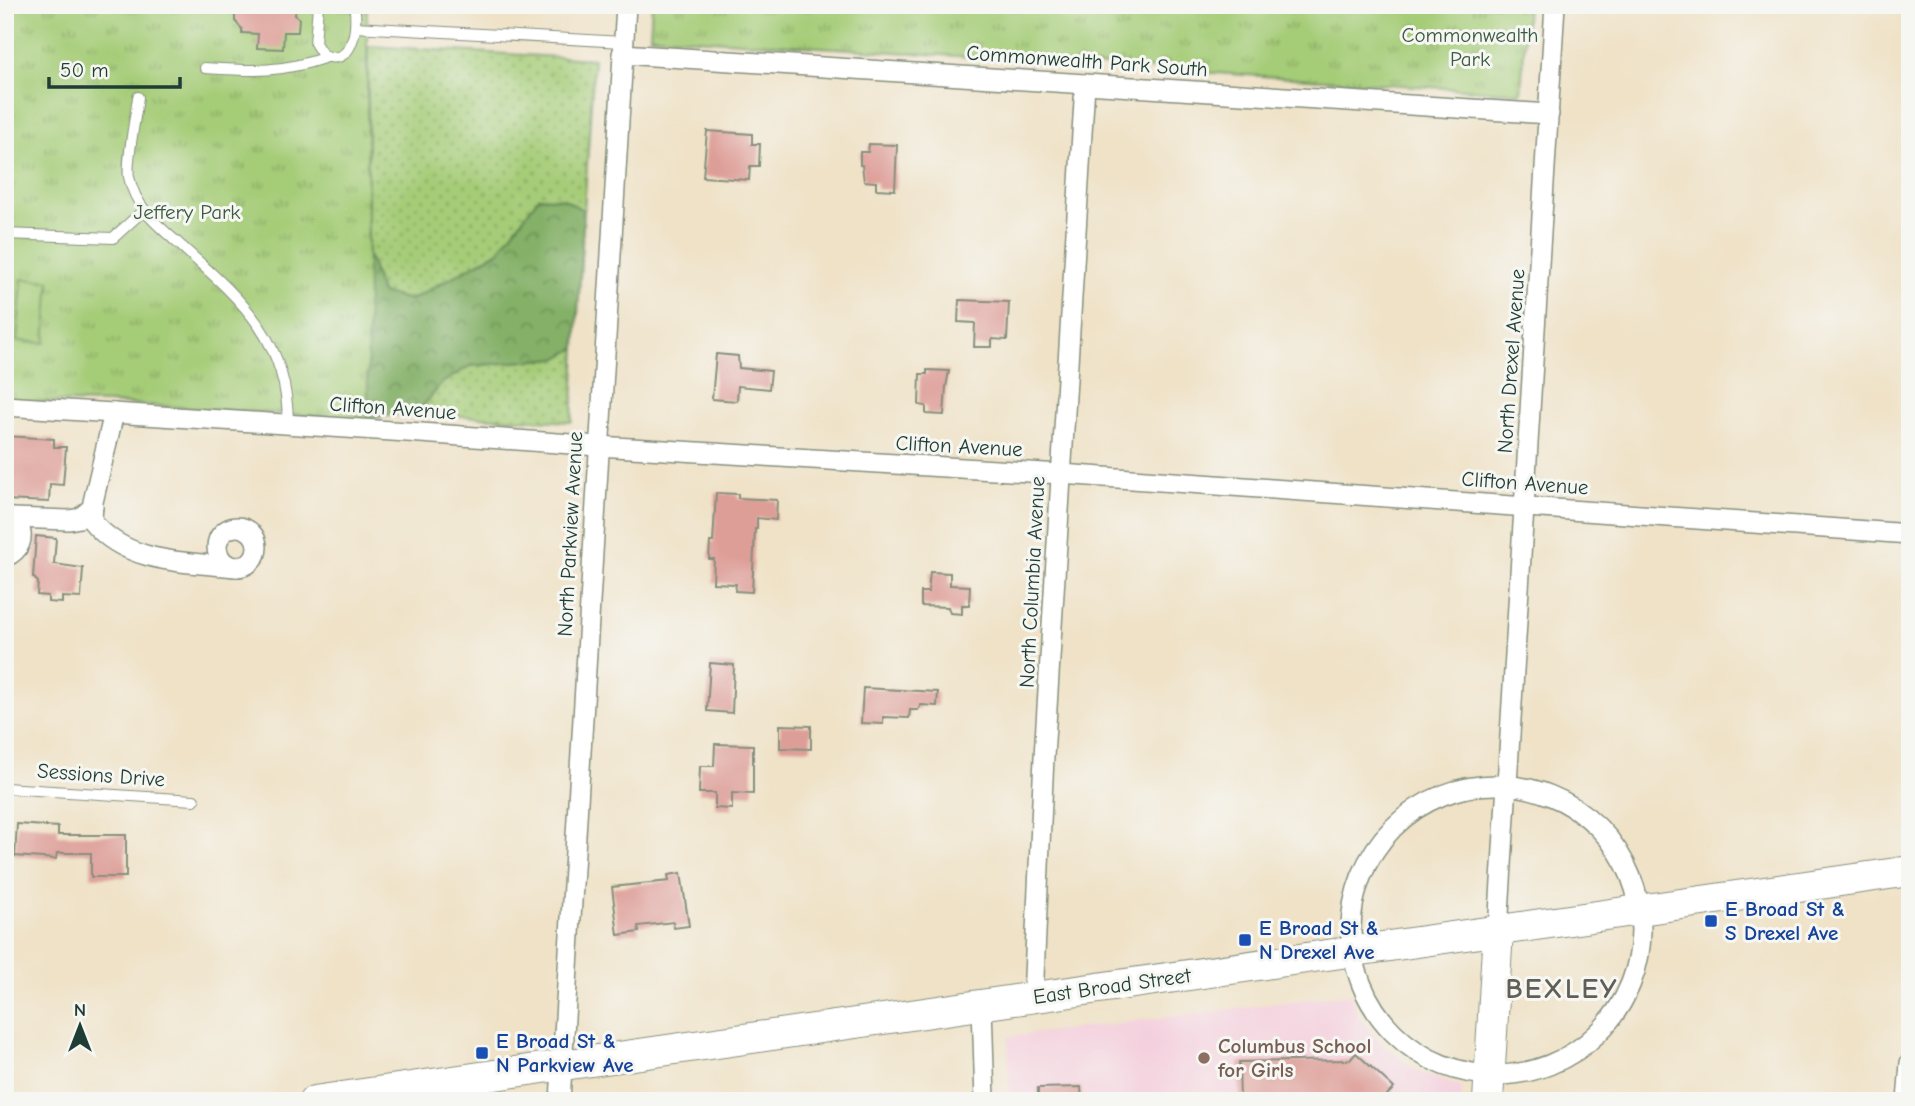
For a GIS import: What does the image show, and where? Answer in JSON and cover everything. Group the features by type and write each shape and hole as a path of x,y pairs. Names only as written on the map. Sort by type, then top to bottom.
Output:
{"main road":[{"name":"East Broad Street","path":"320,1100 1910,871"},
{"path":"1489,1088 1499,930"}],"street":[{"name":"North Parkview Avenue","path":"560,1101 626,5"},
{"name":"North Drexel Avenue","path":"1499,930 1556,5"},
{"name":"Commonwealth Park South","path":"623,48 1085,84 1549,114"},
{"name":"North Columbia Avenue","path":"1033,998 1044,757 1085,84"},
{"name":"Clifton Avenue","path":"5,406 1061,474 1910,534"},
{"path":"114,413 93,507 92,521 102,534 145,555 171,561 237,567"},
{"path":"9,517 69,520 80,518 93,507"},
{"path":"5,557 16,551 22,537 18,524 9,517"},
{"path":"1507,786 1535,790 1559,800 1595,824 1625,863 1634,883 1640,910 1642,938 1637,970 1626,996 1609,1022 1593,1040 1569,1056 1548,1066 1519,1073 1489,1088 1418,1054 1398,1038 1368,999 1358,975 1353,950 1352,918 1357,887 1370,857 1391,831 1414,810 1444,795 1475,787 1507,786"},
{"path":"982,1006 985,1101"},
{"path":"1908,1101 1910,1063"}],"lane":[{"path":"318,5 315,43 317,50 333,58 345,54 352,44 355,27 354,5"},
{"path":"355,27 623,48"},
{"path":"205,68 266,71 299,67 327,57"},
{"path":"138,97 128,174 136,198 150,218 210,272 264,330 278,358 285,382 288,424"},
{"path":"5,234 113,238 144,210"},
{"name":"Sessions Drive","path":"5,788 194,800"}],"shaded area":[{"name":"Columbus School for Girls","path":"1350,994 1359,1018 1383,1045 1417,1071 1462,1087 1462,1101 1009,1101 1008,1037"}],"green space":[{"name":"Jeffery Park","path":"5,5 367,5 368,419 110,403 5,401"},
{"name":"Commonwealth Park","path":"652,5 1527,5 1521,93 650,36"},
{"path":"368,46 594,59 584,211 564,199 539,197 498,252 411,300 381,293 368,254"},
{"path":"368,68 368,254 381,293 411,300 498,252 539,197 564,199 584,211 576,348 558,358 470,366 442,383 422,407 406,413 368,419 110,403"},
{"path":"22,279 50,281 45,343 17,341"},
{"path":"576,348 572,422 406,413 422,407 442,383 470,366 558,358"}],"building":[{"path":"242,5 296,5 298,32 284,32 283,49 257,48 258,34 242,33 235,21 235,13"},
{"path":"707,131 752,134 752,144 760,144 759,166 750,166 749,180 703,177"},
{"path":"869,144 897,145 895,190 876,189 876,182 864,181 860,152 868,152"},
{"path":"959,300 1009,302 1007,340 992,339 992,347 974,347 975,323 958,322"},
{"path":"716,354 738,356 739,368 771,371 769,389 738,386 737,401 712,399"},
{"path":"927,370 949,371 944,415 926,414 926,406 919,405 920,374 927,374"},
{"path":"5,436 54,439 54,447 66,447 63,485 50,484 49,502 5,500"},
{"path":"716,493 738,494 738,498 777,500 776,520 757,518 752,592 735,591 736,584 713,583 714,559 709,559 710,542 713,542"},
{"path":"36,536 56,538 54,564 83,568 81,598 62,597 62,603 48,602 48,596 37,595 38,582 33,577"},
{"path":"930,572 950,573 950,585 970,586 969,605 962,605 962,614 950,613 948,607 921,606 921,592 928,592"},
{"path":"710,663 734,665 732,713 707,711"},
{"path":"863,688 938,692 937,706 921,705 918,710 910,710 909,718 883,717 883,724 861,723"},
{"path":"780,725 811,726 811,749 780,748"},
{"path":"715,744 753,745 753,794 732,793 732,809 715,808 715,793 699,793 700,766 714,766"},
{"path":"17,824 58,827 58,835 126,835 126,877 91,877 91,853 57,853 56,859 15,856"},
{"path":"681,873 689,926 674,928 673,922 638,926 639,932 618,935 612,887 669,881 668,875"},
{"path":"1356,1053 1394,1088 1387,1095 1387,1101 1240,1101 1239,1062 1350,1060"},
{"path":"1081,1087 1082,1101 1038,1101 1038,1088"}],"place":[{"name":"E Broad St & S Drexel Ave","path":"1711,921"},
{"name":"E Broad St & N Drexel Ave","path":"1245,940"},
{"name":"E Broad St & N Parkview Ave","path":"482,1053"},
{"name":"Columbus School for Girls","path":"1204,1058"}],"district":[{"name":"BEXLEY","path":"1562,989"}]}
